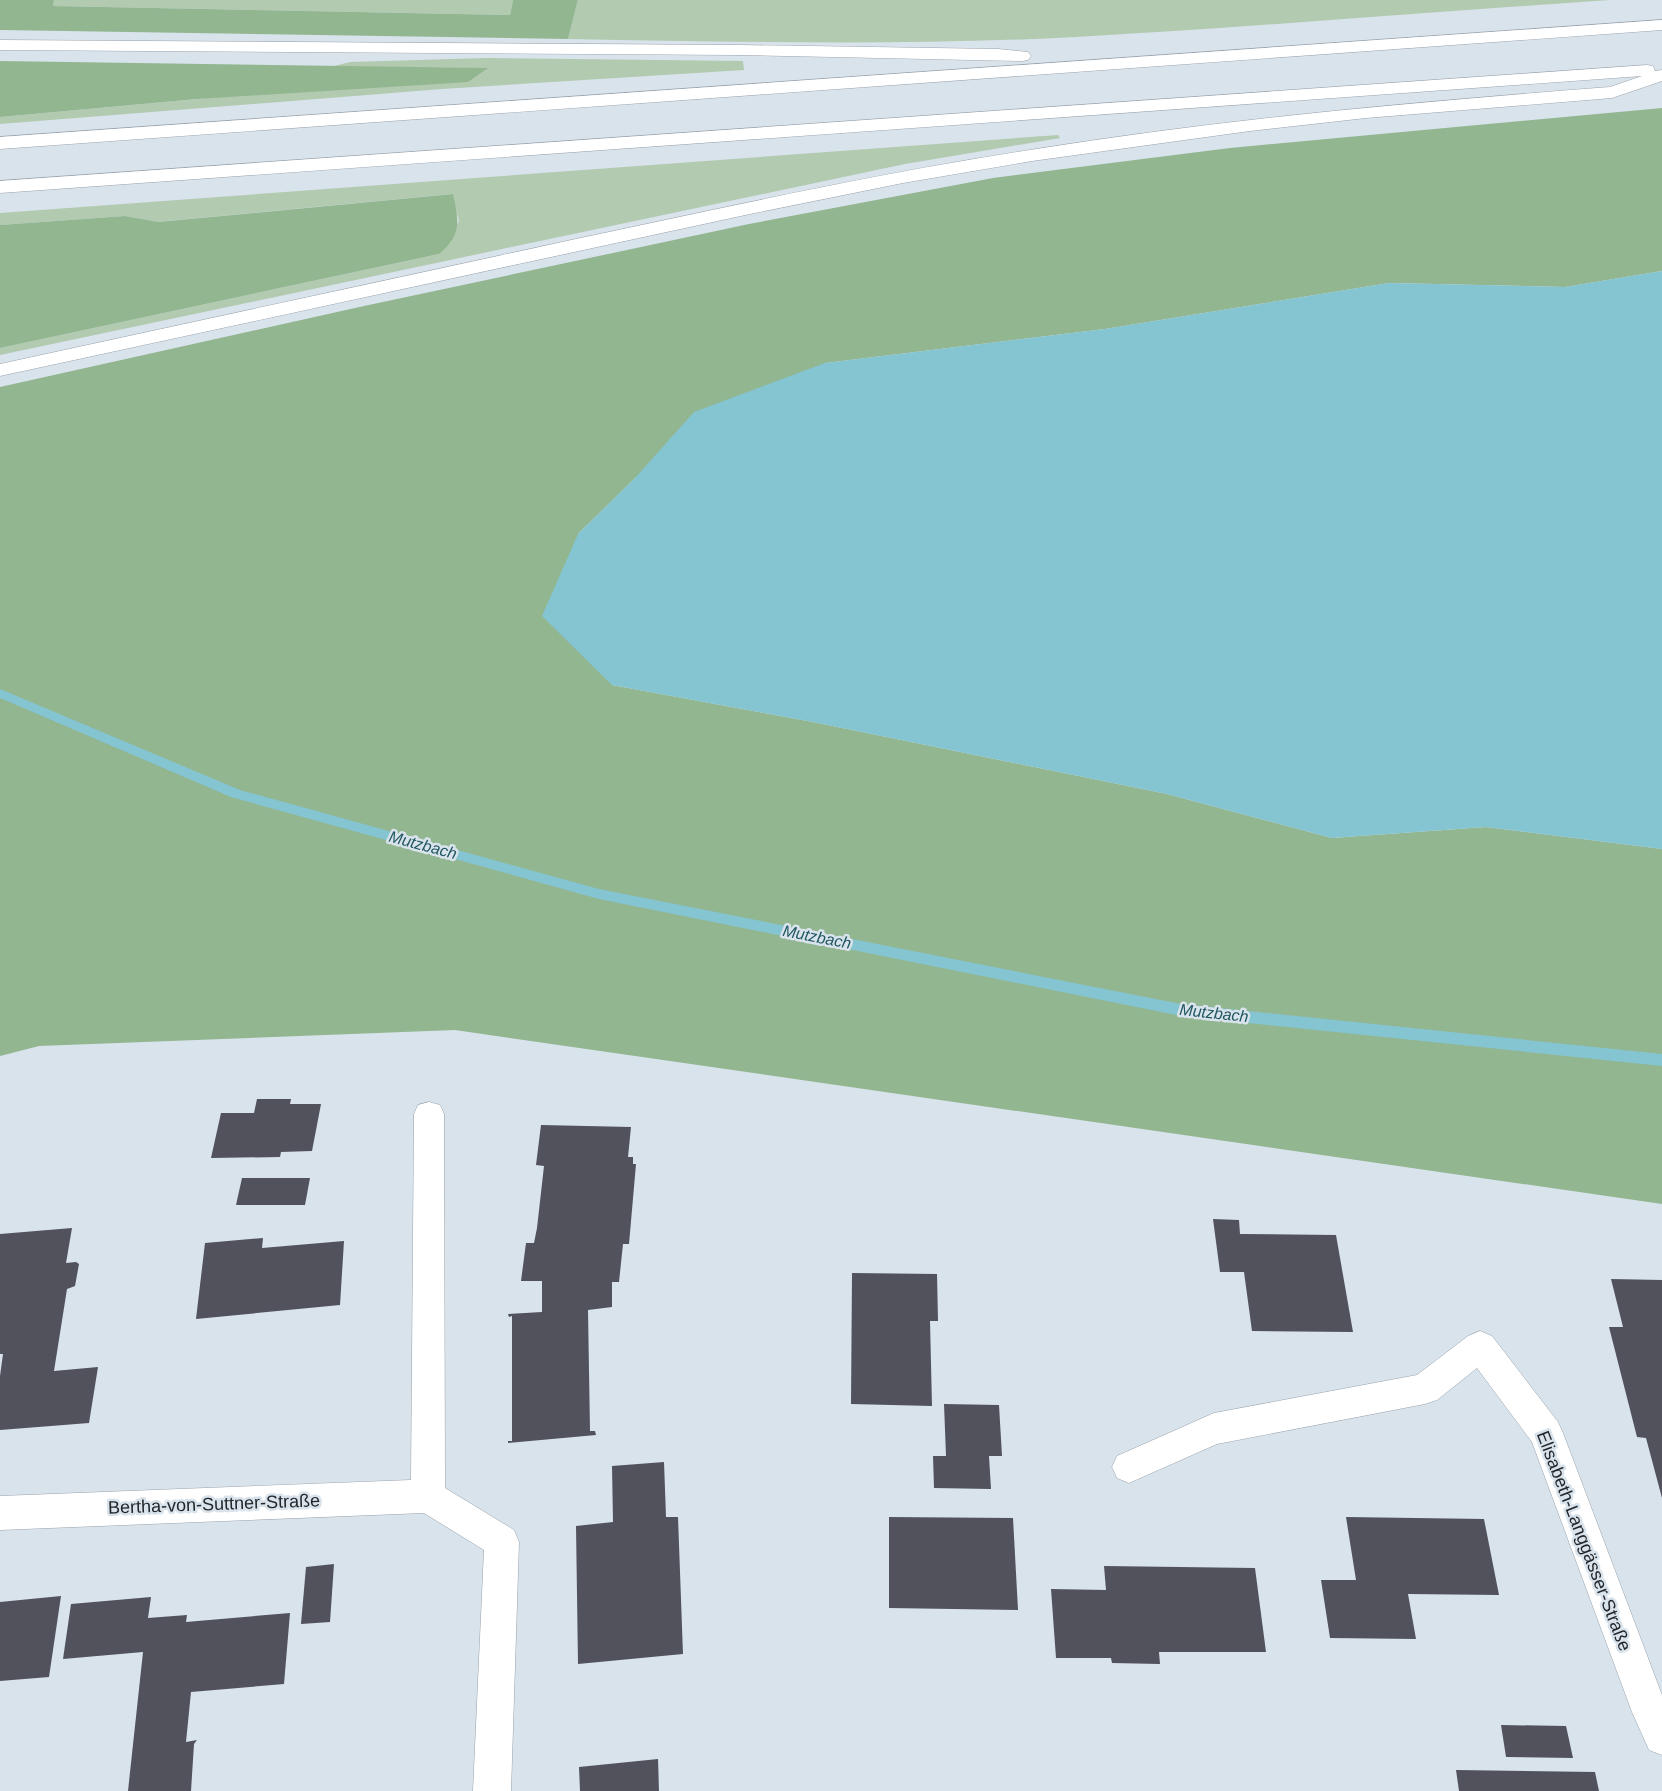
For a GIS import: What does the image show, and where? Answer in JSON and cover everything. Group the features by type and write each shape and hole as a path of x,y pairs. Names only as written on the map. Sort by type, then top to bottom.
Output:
{"main road":[{"path":"0,143 1662,25"},
{"path":"0,45 739,50 998,54 1111,65"},
{"path":"0,187 1662,69"},
{"path":"0,370 750,208 912,175 1051,152 1250,125 1366,112 1612,92 1662,75"},
{"path":"429,1114 428,1496 502,1542 492,1791"},
{"name":"Elisabeth-Langgässer-Straße","path":"1129,1467 1214,1429 1425,1389 1480,1346 1546,1434 1650,1712 1662,1737"},
{"name":"Bertha-von-Suttner-Straße","path":"0,1513 428,1496"}],"green space":[{"path":"0,0 54,0 53,6 510,15 513,0 578,0 568,39 0,30"},
{"path":"54,0 513,0 510,15 53,6"},
{"path":"578,0 1610,0 1076,37 949,42 822,42 568,39"},
{"path":"487,58 743,61 744,70 442,89 0,124 0,117 197,99 487,68 330,67 350,62"},
{"path":"0,61 488,68 468,82 197,99 0,117"},
{"path":"1662,108 1662,271 1565,287 1389,283 1105,329 825,363 635,478 578,534 612,685 813,722 1167,794 1332,838 1486,827 1662,849 1662,1204 455,1030 39,1046 0,1056 0,387 364,306 749,224 993,178 1230,148"},
{"path":"1058,135 1060,138 905,164 0,355 0,348 439,254 459,221 452,194 157,222 125,216 0,225 0,213"},
{"path":"453,194 457,212 457,227 452,240 439,254 0,348 0,225 125,216 158,222"}],"water":[{"path":"1662,271 1662,849 1486,827 1332,838 1167,794 813,722 612,685 542,616 578,534 635,478 694,412 825,363 1105,329 1389,283 1565,287"}],"building":[{"path":"257,1099 291,1099 290,1104 321,1104 312,1151 281,1152 280,1157 211,1158 221,1113 254,1113"},
{"path":"541,1125 631,1127 628,1157 633,1157 633,1164 636,1164 629,1244 623,1244 619,1282 612,1282 612,1307 588,1310 590,1431 595,1431 596,1435 508,1443 508,1441 512,1441 512,1316 509,1317 508,1314 542,1312 542,1281 521,1281 526,1243 534,1243 537,1228 544,1166 536,1165"},
{"path":"242,1178 310,1178 305,1205 236,1205"},
{"path":"1213,1219 1239,1220 1240,1234 1336,1235 1353,1332 1252,1331 1244,1272 1220,1272"},
{"path":"72,1228 66,1263 76,1262 79,1264 75,1286 67,1289 54,1371 98,1367 89,1423 0,1430 0,1376 3,1354 0,1354 0,1234"},
{"path":"263,1238 262,1248 344,1241 340,1305 196,1319 205,1243"},
{"path":"852,1273 937,1274 938,1321 930,1321 932,1406 851,1404"},
{"path":"1611,1279 1662,1280 1662,1498 1646,1438 1637,1437 1609,1327 1623,1327"},
{"path":"944,1404 999,1405 1002,1456 989,1456 991,1489 934,1488 933,1456 946,1456"},
{"path":"664,1462 666,1517 678,1517 683,1654 578,1664 576,1526 613,1522 612,1466"},
{"path":"889,1517 1013,1518 1018,1610 889,1608"},
{"path":"1346,1517 1484,1519 1499,1595 1408,1594 1416,1639 1330,1638 1321,1580 1356,1580"},
{"path":"334,1564 330,1622 301,1624 306,1567"},
{"path":"1104,1566 1255,1568 1266,1652 1159,1652 1160,1664 1112,1663 1111,1658 1056,1658 1051,1589 1106,1590"},
{"path":"61,1596 49,1677 0,1681 0,1602"},
{"path":"151,1597 148,1618 187,1615 186,1622 290,1613 284,1684 191,1692 186,1742 197,1740 194,1744 191,1791 128,1791 143,1652 63,1659 71,1604"},
{"path":"1501,1725 1566,1726 1573,1758 1506,1757"},
{"path":"658,1759 659,1791 580,1791 579,1767"},
{"path":"1456,1770 1595,1772 1599,1791 1459,1791"}],"waterway":[{"name":"Mutzbach","path":"0,693 236,794 599,894 1181,1010 1662,1060"}]}
